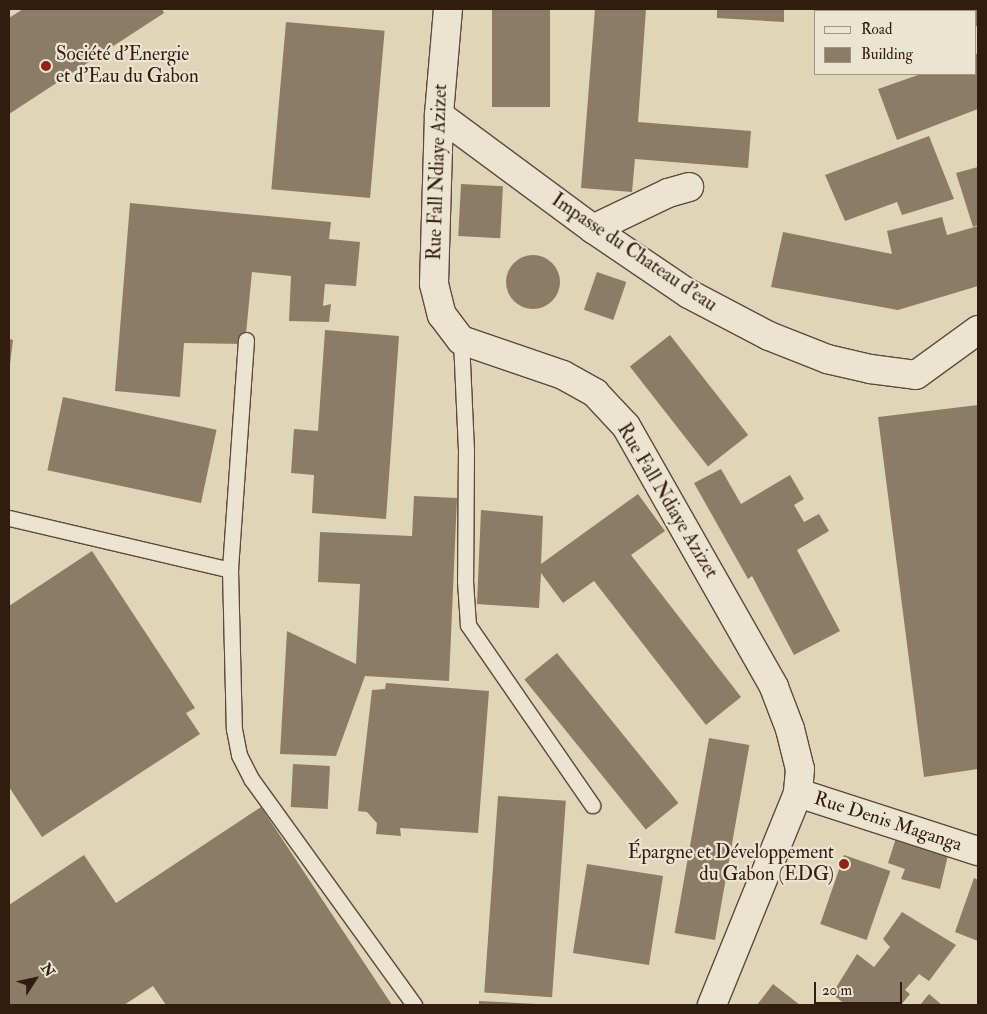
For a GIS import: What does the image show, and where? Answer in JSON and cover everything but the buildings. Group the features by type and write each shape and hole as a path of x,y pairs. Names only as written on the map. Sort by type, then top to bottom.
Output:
{"street":[{"name":"Rue Fall Ndiaye Azizet","path":"448,9 439,115 434,284 442,315 461,340 563,376 595,393 626,426 774,687 790,728 800,769 798,793 712,1005"},
{"name":"Impasse du Chateau d'eau","path":"439,115 592,229 689,294 769,336 827,359 870,369 916,375 978,330"},
{"path":"592,229 668,193 689,187"},
{"name":"Rue Denis Maganga","path":"798,793 978,851"}],"lane":[{"path":"246,340 230,570 234,729 239,755 252,780 414,1005"},
{"path":"461,340 466,450 464,581 468,625 592,805"},
{"path":"9,518 230,570"}],"place":[{"name":"Société d'Energie et d'Eau du Gabon","path":"46,66"},
{"name":"Épargne et Développement du Gabon (EDG)","path":"844,864"}]}
